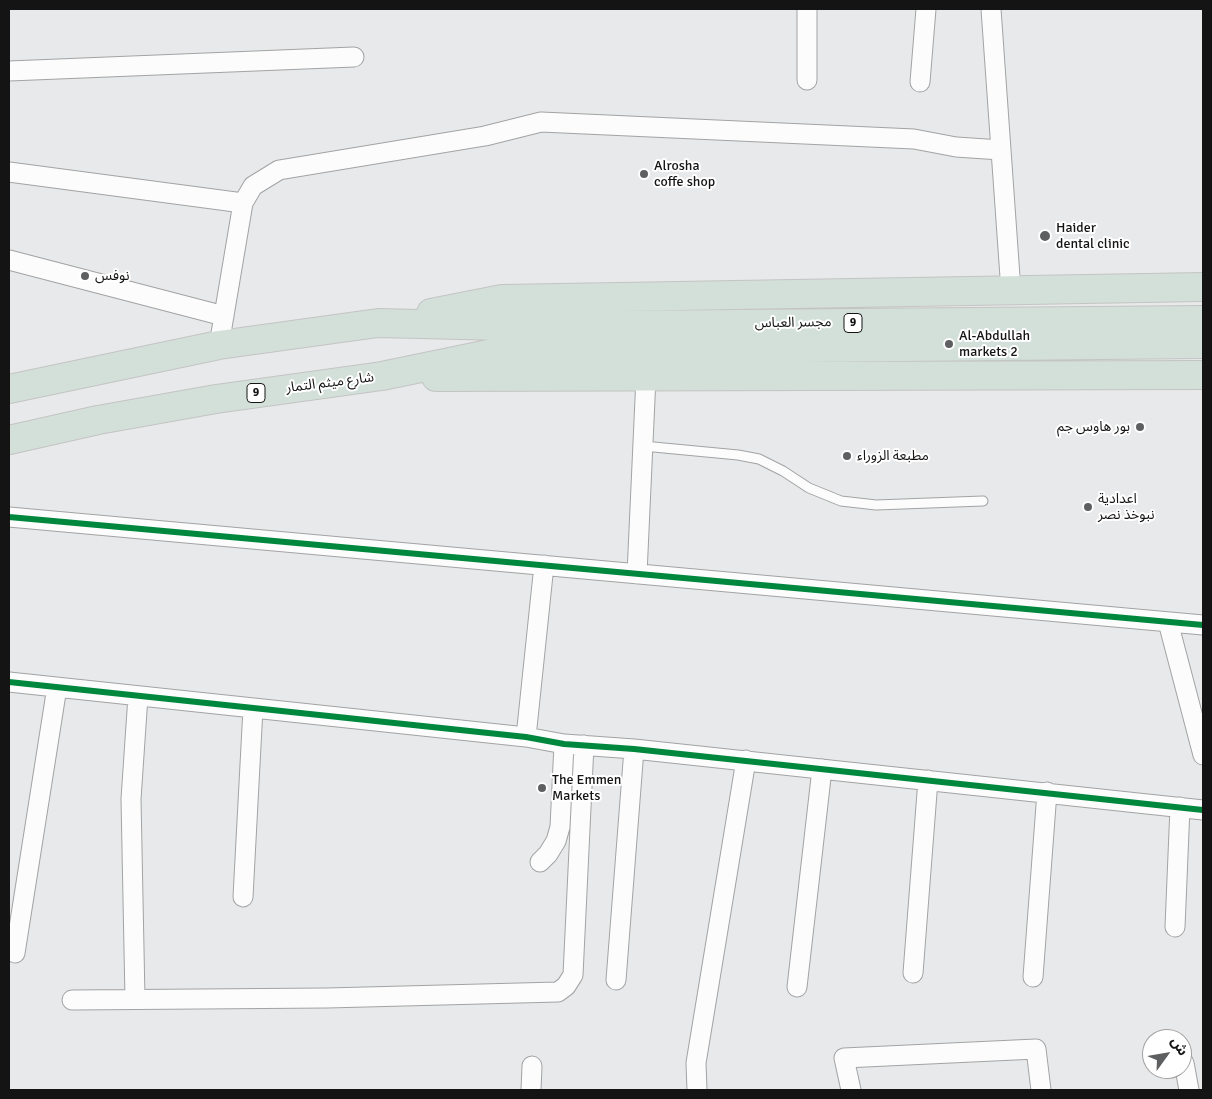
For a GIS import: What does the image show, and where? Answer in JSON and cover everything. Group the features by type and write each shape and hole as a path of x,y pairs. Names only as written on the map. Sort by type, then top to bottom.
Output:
{"highway":[{"path":"378,323 502,299 1203,287"},
{"name":"مجسر العباس","path":"503,339 1203,320"},
{"name":"9","path":"9,389 220,345 378,323 503,339"},
{"name":"مجسر العباس","path":"503,339 1203,344"},
{"name":"شارع ميثم التمار","path":"9,440 98,420 216,399 382,376 503,339"},
{"path":"382,376 646,377 1203,374"}],"street":[{"path":"807,9 807,80"},
{"path":"920,82 926,9"},
{"path":"991,9 1011,291"},
{"path":"9,71 354,57"},
{"path":"220,345 242,203 254,186 279,170 485,136 541,122 914,139 956,147 1001,150"},
{"path":"9,172 242,203"},
{"path":"9,260 224,316"},
{"path":"636,574 646,377"},
{"path":"9,517 1203,625"},
{"path":"526,737 544,565"},
{"path":"1168,622 1203,755"},
{"path":"9,682 526,737 564,744 634,748 1203,810"},
{"path":"15,953 56,687"},
{"path":"134,999 131,798 138,696"},
{"path":"243,897 253,708"},
{"path":"540,862 552,847 560,827 564,744"},
{"path":"72,1000 327,998 558,992 566,986 573,974 584,745"},
{"path":"616,980 634,748"},
{"path":"697,1090 696,1063 746,760"},
{"path":"797,987 822,768"},
{"path":"913,973 928,780"},
{"path":"1033,977 1047,792"},
{"path":"1175,927 1180,807"},
{"path":"851,1090 844,1058 1036,1049 1041,1090"},
{"path":"531,1090 532,1066"}],"lane":[{"path":"643,446 738,455 759,459 784,471 809,488 841,501 876,505 983,501"}],"cycle path":[{"path":"9,517 1203,625"},
{"path":"9,682 526,737 564,744 634,749 1203,810"}],"place":[{"name":"Alrosha coffe shop","path":"644,174"},
{"name":"Haider dental clinic","path":"1045,236"},
{"name":"نوفس","path":"85,276"},
{"name":"Al-Abdullah markets 2","path":"949,344"},
{"name":"بور هاوس جم","path":"1140,427"},
{"name":"مطبعة الزوراء","path":"847,456"},
{"name":"اعدادية نبوخذ نصر","path":"1088,507"},
{"name":"The Emmen Markets","path":"542,788"}]}
